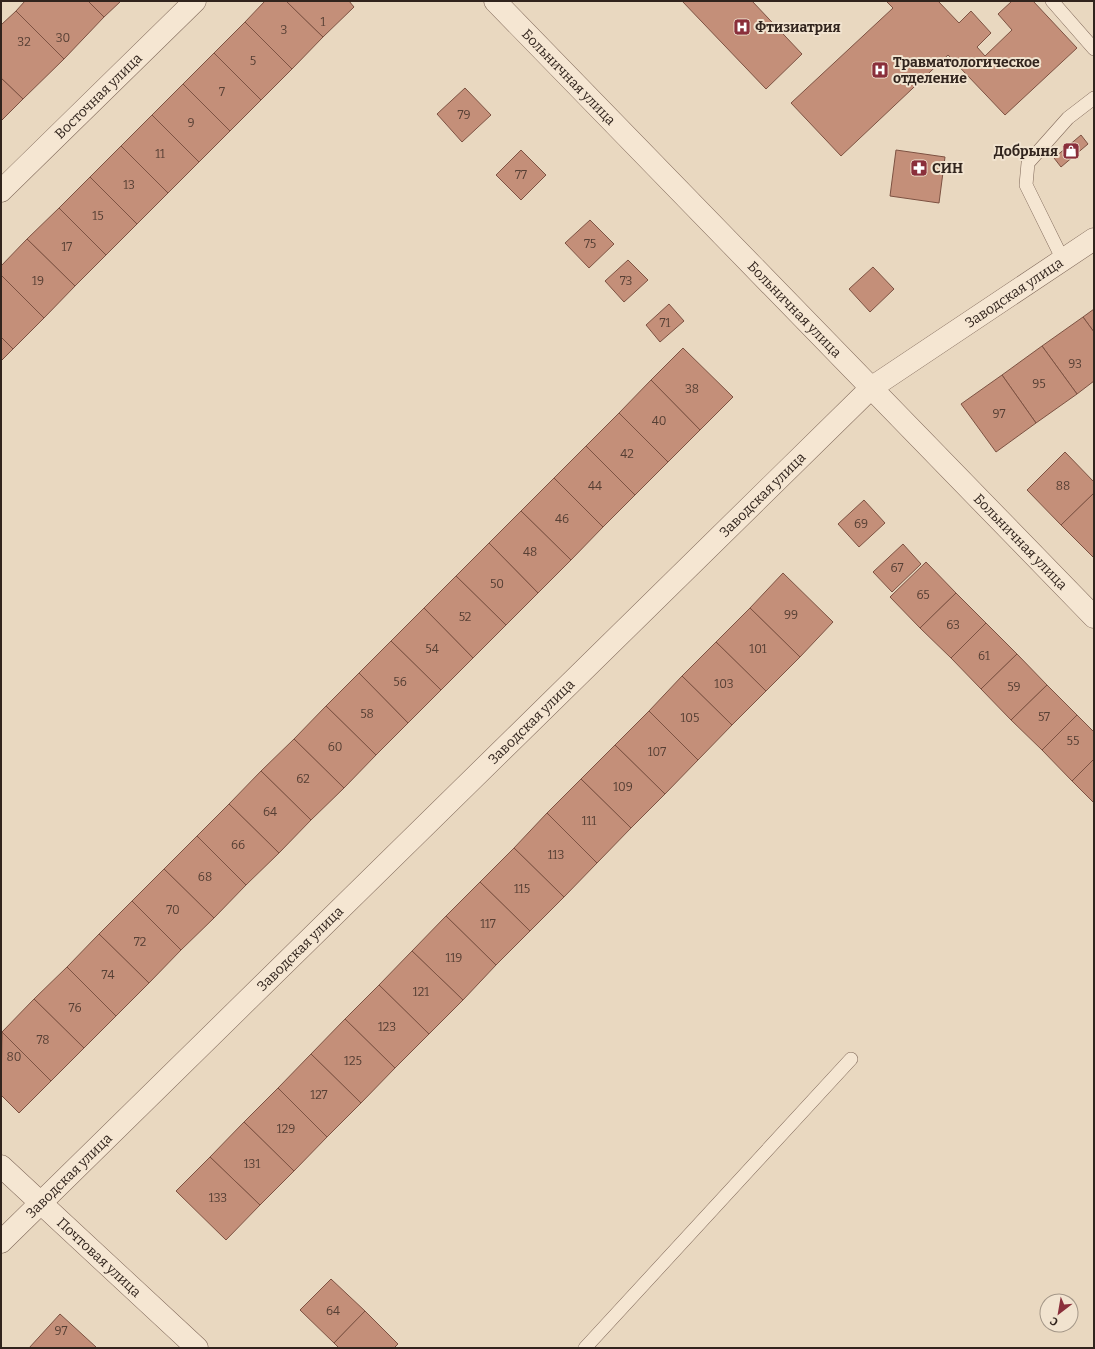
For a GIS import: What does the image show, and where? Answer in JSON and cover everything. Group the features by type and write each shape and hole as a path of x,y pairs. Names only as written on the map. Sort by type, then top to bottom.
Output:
{"street":[{"name":"Восточная улица","path":"1,191 196,1"},
{"name":"Больничная улица","path":"495,1 1094,617"},
{"name":"Заводская улица","path":"1,1242 42,1204 871,388 1094,239"},
{"name":"Почтовая улица","path":"1,1166 197,1348"}],"lane":[{"path":"1052,1 1094,49"},
{"path":"1063,260 1026,185 1028,163 1068,118 1094,98"},
{"path":"585,1348 851,1059"}],"building":[{"path":"25,1 88,1 104,17 64,59 16,11"},
{"path":"88,1 121,1 104,17"},
{"path":"265,1 286,1 323,37 292,69 245,22"},
{"path":"286,1 349,1 354,7 323,37"},
{"name":"Фтизиатрия","path":"682,1 752,1 802,54 766,89"},
{"name":"Травматологическое отделение","path":"886,1 938,1 959,23 971,11 991,33 977,47 985,56 1012,30 998,14 1012,1 1033,1 1077,48 1005,115 948,55 841,156 791,103 893,8"},
{"path":"16,11 64,59 23,99 1,78 1,25"},
{"path":"245,22 292,69 261,100 214,53"},
{"path":"214,53 261,100 230,131 183,84"},
{"path":"1,78 23,99 1,121"},
{"path":"183,84 230,131 199,162 152,115"},
{"path":"465,88 491,115 462,142 437,114"},
{"path":"152,115 199,162 168,193 121,146"},
{"name":"Добрыня","path":"1081,135 1088,144 1061,167 1054,158"},
{"path":"121,146 168,193 137,224 90,177"},
{"path":"521,150 546,175 521,200 496,175"},
{"name":"СИН","path":"896,150 945,157 939,203 890,196"},
{"path":"90,177 137,224 106,255 59,208"},
{"path":"59,208 106,255 75,286 27,239"},
{"path":"590,220 614,244 589,268 565,243"},
{"path":"27,239 75,286 44,318 1,275 1,266"},
{"path":"628,260 648,280 624,302 605,281"},
{"path":"873,267 894,289 870,312 849,289"},
{"path":"1,275 44,318 13,349 1,337"},
{"path":"669,304 684,321 660,342 646,325"},
{"path":"1094,309 1094,332 1083,317"},
{"path":"1083,317 1094,332 1094,381 1077,394 1042,346"},
{"path":"1,337 13,349 1,361"},
{"path":"1042,346 1077,394 1036,423 1002,375"},
{"path":"683,348 733,397 700,430 651,380"},
{"path":"1002,375 1036,423 996,452 961,404"},
{"path":"651,380 700,430 668,462 619,413"},
{"path":"619,413 668,462 635,495 586,446"},
{"path":"586,446 635,495 603,527 554,478"},
{"path":"1065,452 1094,482 1094,493 1061,525 1027,490"},
{"path":"554,478 603,527 571,560 521,511"},
{"path":"1094,493 1094,558 1061,525"},
{"path":"864,500 885,523 859,547 838,524"},
{"path":"521,511 571,560 538,593 489,543"},
{"path":"489,543 538,593 506,625 456,576"},
{"path":"903,544 921,564 892,592 873,572"},
{"path":"926,562 956,593 920,628 890,597"},
{"path":"783,573 833,622 800,657 750,608"},
{"path":"456,576 506,625 473,658 424,608"},
{"path":"956,593 986,623 951,658 920,628"},
{"path":"424,608 473,658 441,690 391,641"},
{"path":"750,608 800,657 766,691 716,642"},
{"path":"986,623 1017,654 981,689 951,658"},
{"path":"391,641 441,690 408,723 359,673"},
{"path":"716,642 766,691 732,725 682,676"},
{"path":"1017,654 1047,685 1011,720 981,689"},
{"path":"359,673 408,723 376,755 326,706"},
{"path":"682,676 732,725 698,760 649,711"},
{"path":"1047,685 1077,715 1042,750 1011,720"},
{"path":"326,706 376,755 344,788 294,739"},
{"path":"649,711 698,760 665,794 615,745"},
{"path":"1077,715 1094,732 1094,759 1072,781 1042,750"},
{"path":"294,739 344,788 311,820 261,771"},
{"path":"615,745 665,794 631,828 581,779"},
{"path":"1094,759 1094,803 1072,781"},
{"path":"261,771 311,820 279,853 229,804"},
{"path":"581,779 631,828 597,863 547,813"},
{"path":"229,804 279,853 246,885 197,836"},
{"path":"547,813 597,863 564,897 514,848"},
{"path":"197,836 246,885 214,918 164,869"},
{"path":"514,848 564,897 530,931 480,882"},
{"path":"164,869 214,918 181,950 132,901"},
{"path":"480,882 530,931 496,965 446,916"},
{"path":"132,901 181,950 149,983 99,934"},
{"path":"446,916 496,965 463,1000 412,951"},
{"path":"99,934 149,983 116,1016 67,967"},
{"path":"412,951 463,1000 429,1034 379,985"},
{"path":"67,967 116,1016 84,1048 34,999"},
{"path":"379,985 429,1034 395,1068 345,1019"},
{"path":"34,999 84,1048 51,1081 2,1032"},
{"path":"345,1019 395,1068 361,1103 311,1054"},
{"path":"2,1032 51,1081 19,1113 1,1095"},
{"path":"311,1054 361,1103 327,1137 278,1088"},
{"path":"278,1088 327,1137 294,1171 244,1122"},
{"path":"244,1122 294,1171 260,1205 210,1157"},
{"path":"210,1157 260,1205 226,1240 176,1191"},
{"path":"331,1279 365,1311 334,1343 300,1310"},
{"path":"365,1311 398,1344 394,1348 339,1348 334,1343"},
{"path":"60,1314 96,1347 29,1348"}],"place":[{"name":"Фтизиатрия","path":"742,27"},
{"name":"Травматологическое отделение","path":"880,70"},
{"name":"Добрыня","path":"1071,151"},
{"name":"СИН","path":"919,168"}]}
